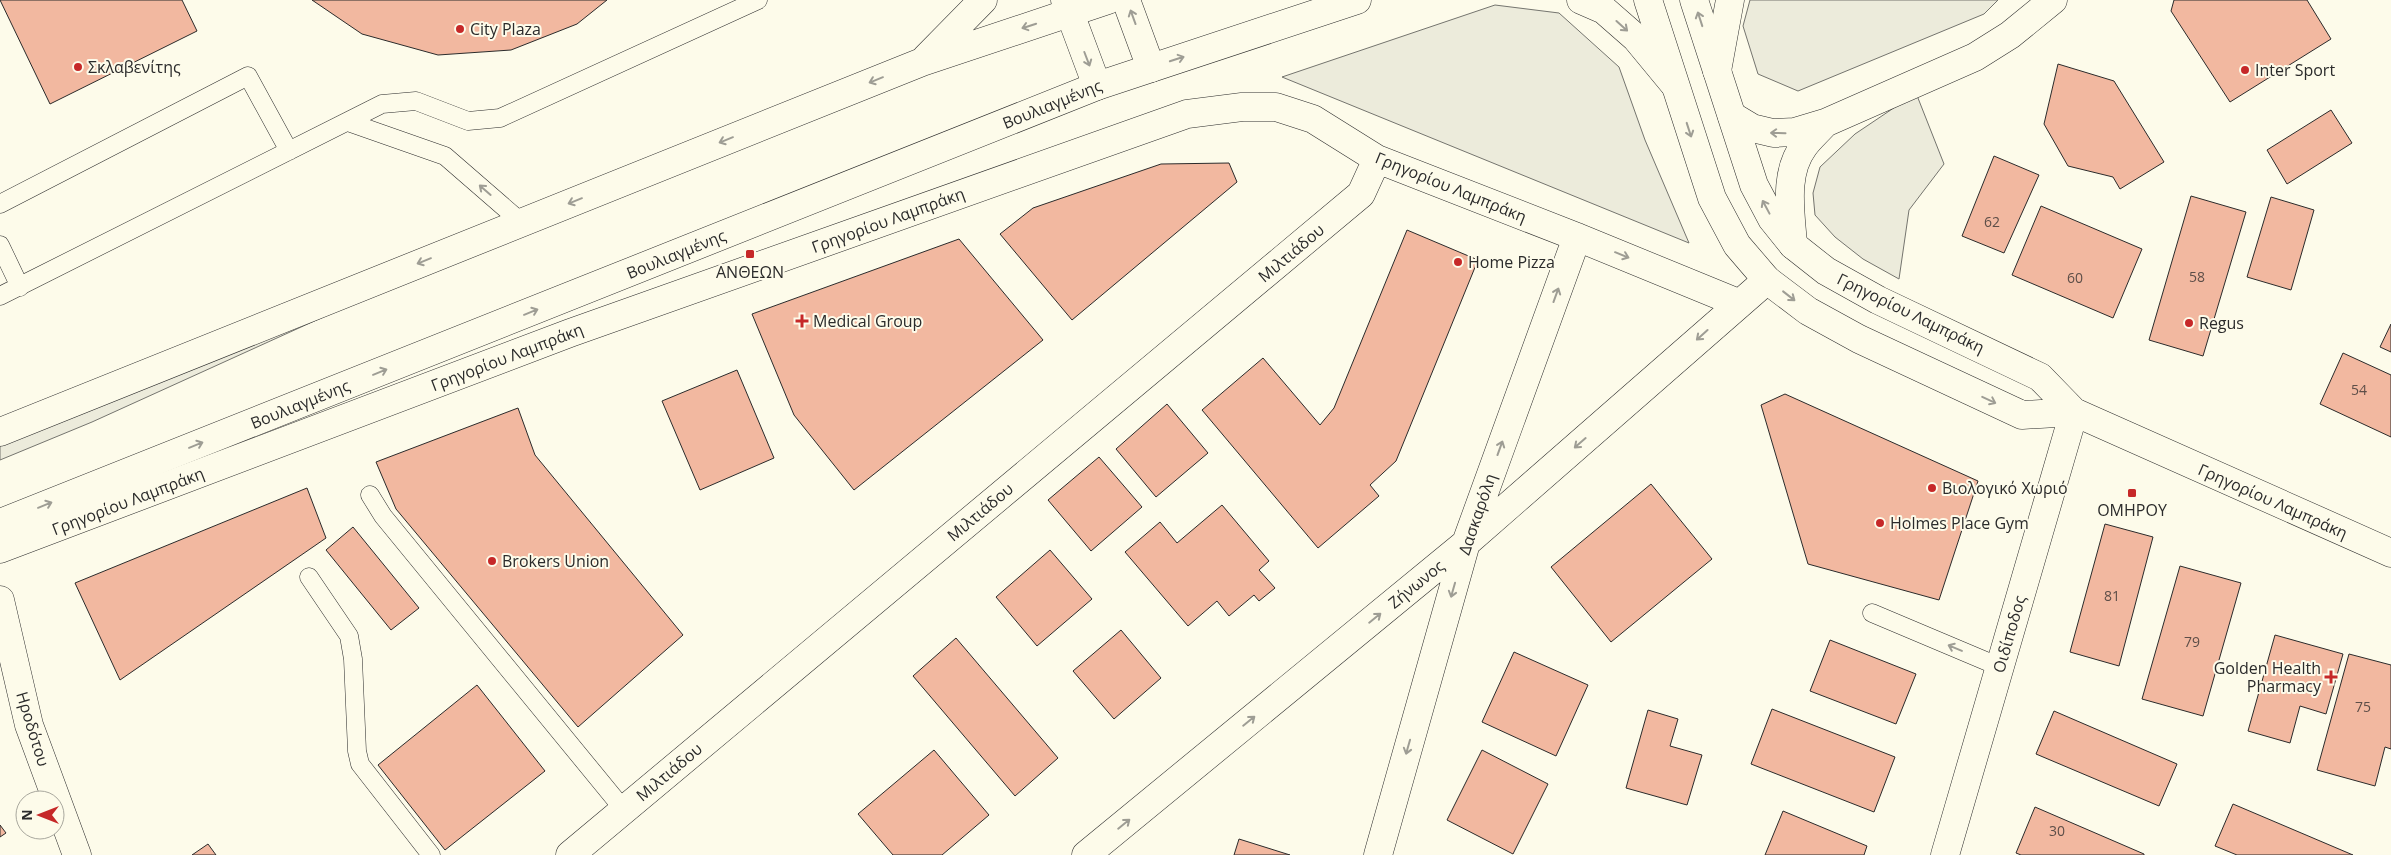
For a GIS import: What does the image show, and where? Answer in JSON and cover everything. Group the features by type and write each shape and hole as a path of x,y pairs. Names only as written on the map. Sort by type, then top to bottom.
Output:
{"street":[{"path":"922,62 982,0"},
{"path":"0,432 922,62 1068,6 1108,0"},
{"path":"1126,0 1151,68"},
{"name":"Βουλιαγμένης","path":"0,523 1098,86 1357,0"},
{"path":"1581,0 1604,10 1630,33 1674,84"},
{"name":"Γρηγορίου Λαμπράκη","path":"1648,0 1712,198 1737,245 1767,280 1808,311 1859,339 2022,415 2074,412"},
{"name":"Γρηγορίου Λαμπράκη","path":"1694,0 1754,185 1772,219 1793,245 1826,271 1878,300 2040,377 2074,412 2391,553"},
{"path":"1717,71 1730,0"},
{"path":"1732,116 1752,128 1773,133 1795,132 1825,123 1975,57 2010,35 2053,0"},
{"path":"1068,6 1098,86"},
{"name":"Γρηγορίου Λαμπράκη","path":"0,549 570,333 1187,114 1242,107 1276,107 1313,119 1377,159 1577,237 1738,303"},
{"path":"1793,245 1790,197 1792,169 1804,146 1825,123"},
{"name":"Μιλτιάδου","path":"570,855 1361,194 1377,159"},
{"name":"Δασκαρόλη","path":"1378,855 1466,543 1577,237"},
{"path":"1738,303 1767,280"},
{"name":"Ζήνωνος","path":"1086,855 1466,543 1738,303"},
{"name":"Οιδίποδος","path":"1945,855 2074,412"},
{"name":"Ηροδότου","path":"0,600 29,725 76,855"}],"lane":[{"path":"0,296 382,104 416,100 468,121 500,118 758,0"},
{"path":"0,204 248,76 289,151"},
{"path":"348,122 445,156 521,222"},
{"path":"0,245 20,287"},
{"path":"370,495 383,516 624,810"},
{"path":"309,577 349,636 353,659 357,751 360,764 431,855"},
{"path":"1872,613 2000,667"}],"shaded area":[{"path":"1750,0 1998,0 1984,14 1798,91 1758,74 1743,26"},
{"path":"1495,5 1559,13 1619,67 1645,140 1689,243 1282,77"},
{"path":"1916,93 1944,164 1909,210 1899,279 1863,259 1835,237 1815,215 1813,193 1820,167 1855,134"},
{"path":"354,303 92,422 0,460 0,445"}],"building":[{"name":"Σκλαβενίτης","path":"0,0 182,0 197,31 50,104"},
{"name":"City Plaza","path":"312,0 607,0 577,24 511,50 438,55 362,34"},
{"name":"Inter Sport","path":"2174,0 2307,0 2331,39 2230,102 2171,11"},
{"path":"2058,64 2114,81 2164,162 2120,189 2113,177 2068,166 2044,124"},
{"path":"2331,110 2352,143 2287,184 2267,150"},
{"path":"1994,156 2039,175 2004,253 1962,236"},
{"path":"1229,163 1237,182 1072,320 1000,234 1033,208 1161,164"},
{"path":"2191,196 2246,212 2203,356 2149,340"},
{"path":"2271,197 2314,210 2291,290 2247,277"},
{"path":"2041,206 2142,249 2113,318 2012,275"},
{"path":"1407,230 1478,260 1396,461 1370,485 1379,496 1318,548 1202,410 1263,358 1320,425 1334,408"},
{"path":"959,239 1043,340 854,490 794,415 752,314"},
{"path":"2391,324 2391,352 2380,347"},
{"path":"2343,353 2391,375 2391,437 2320,404"},
{"path":"737,370 774,458 700,490 662,401"},
{"name":"Holmes Place Gym","path":"1785,394 1978,481 1939,600 1808,564 1761,405"},
{"path":"1167,404 1208,453 1156,497 1116,449"},
{"path":"518,408 535,455 683,635 578,727 396,509 376,462"},
{"path":"1099,457 1142,507 1091,551 1048,500"},
{"path":"1651,484 1712,559 1611,642 1551,567"},
{"path":"307,488 326,538 120,680 75,583"},
{"path":"1222,505 1269,561 1259,570 1275,588 1259,601 1254,595 1229,616 1217,601 1188,626 1125,552 1160,522 1177,543"},
{"path":"2105,524 2153,537 2119,666 2070,652"},
{"path":"353,527 419,608 391,630 326,550"},
{"path":"1050,550 1092,599 1037,646 996,597"},
{"path":"2180,566 2241,583 2203,716 2142,699"},
{"path":"1121,630 1161,678 1114,719 1073,671"},
{"path":"2275,635 2343,654 2326,714 2300,706 2290,743 2248,731"},
{"path":"956,638 1058,758 1015,796 913,676"},
{"path":"1830,640 1916,674 1896,724 1810,691"},
{"path":"1514,652 1588,685 1556,756 1482,722"},
{"path":"2349,654 2391,665 2391,749 2385,747 2375,786 2317,770"},
{"path":"477,685 545,771 445,850 378,765"},
{"path":"1772,709 1895,757 1874,812 1751,764"},
{"path":"1648,710 1678,719 1670,746 1702,755 1687,805 1626,788"},
{"path":"2054,711 2177,764 2159,806 2036,754"},
{"path":"934,750 989,815 942,855 893,855 858,814"},
{"path":"1482,750 1548,784 1513,854 1447,820"},
{"path":"2233,804 2353,855 2237,855 2215,846"},
{"path":"2035,807 2144,855 2021,855 2016,853"},
{"path":"1783,811 1867,846 1864,855 1765,855"},
{"path":"0,825 6,833 0,837"},
{"path":"1239,839 1290,855 1234,855"},
{"path":"208,844 216,855 192,855"}],"place":[{"name":"City Plaza","path":"460,29"},
{"name":"Σκλαβενίτης","path":"78,67"},
{"name":"Inter Sport","path":"2245,70"},
{"name":"ΑΝΘΕΩΝ","path":"750,254"},
{"name":"Home Pizza","path":"1458,262"},
{"name":"Medical Group","path":"802,321"},
{"name":"Regus","path":"2189,323"},
{"name":"Βιολογικό Χωριό","path":"1932,488"},
{"name":"ΟΜΗΡΟΥ","path":"2132,493"},
{"name":"Holmes Place Gym","path":"1880,523"},
{"name":"Brokers Union","path":"492,561"},
{"name":"Golden Health Pharmacy","path":"2331,677"}]}
